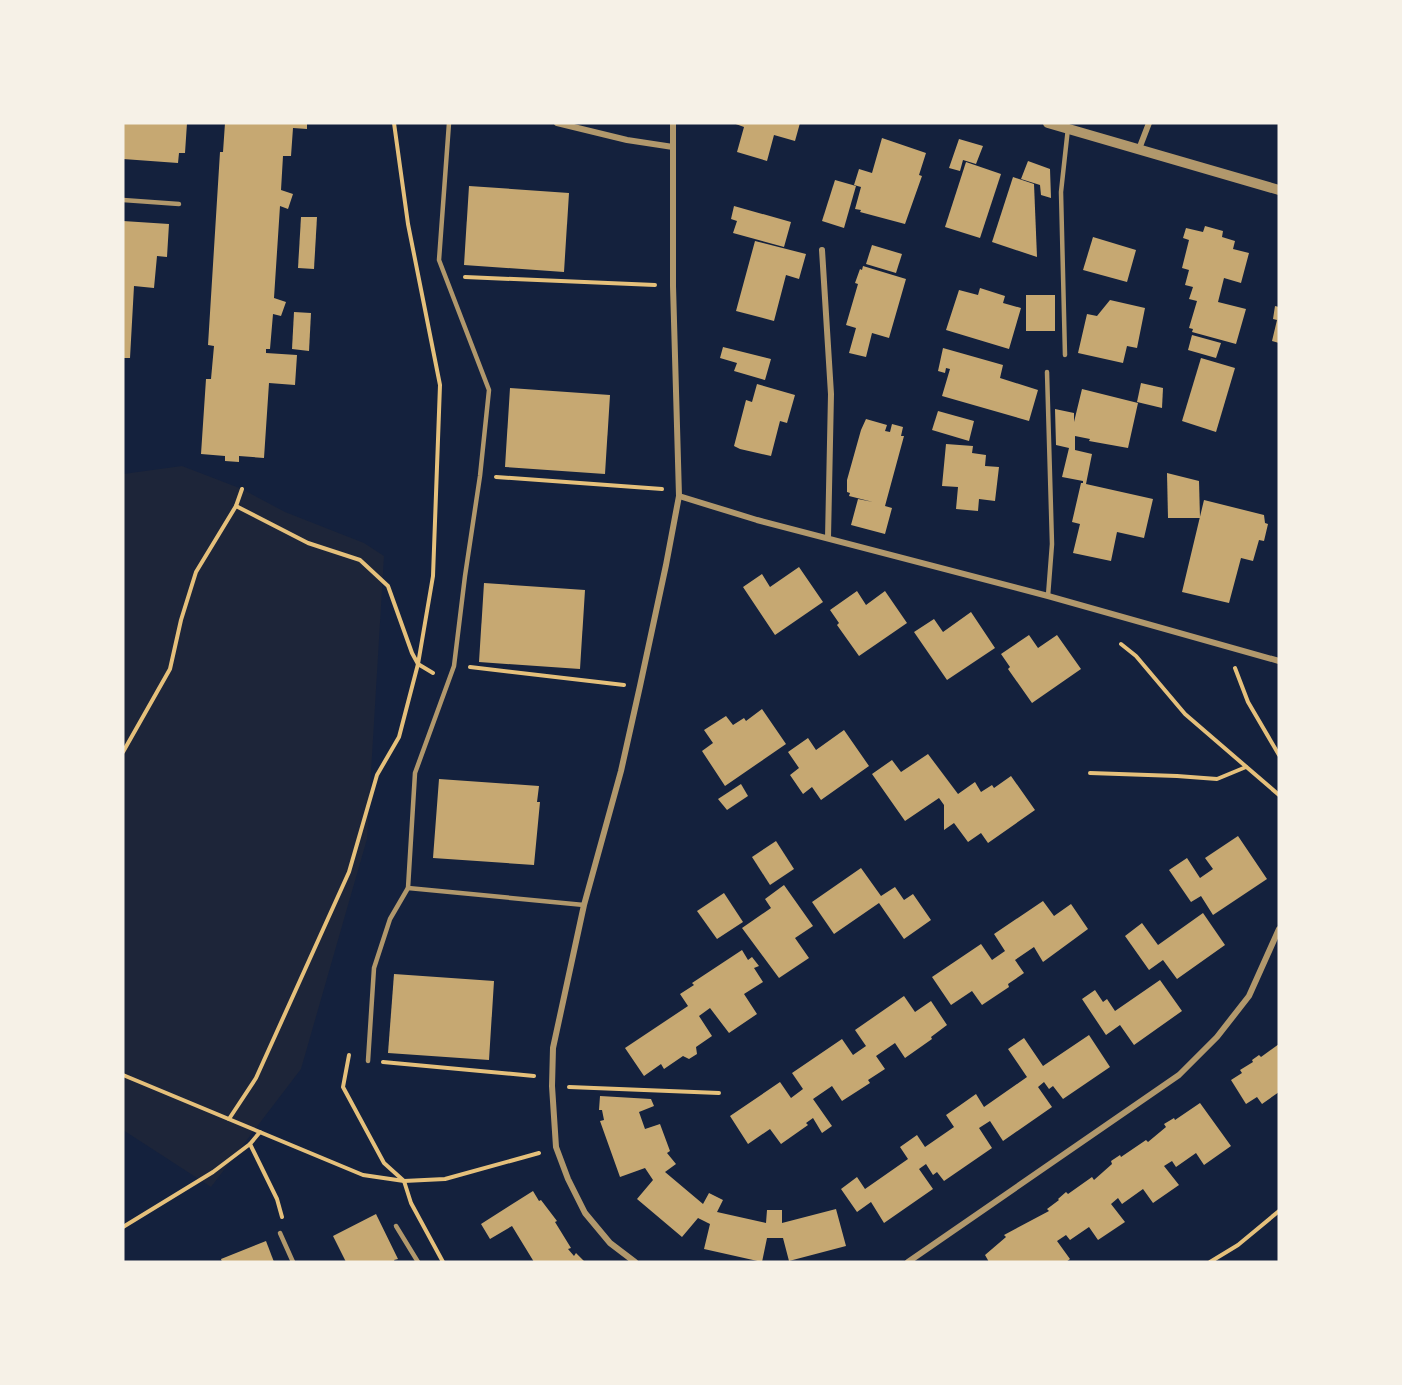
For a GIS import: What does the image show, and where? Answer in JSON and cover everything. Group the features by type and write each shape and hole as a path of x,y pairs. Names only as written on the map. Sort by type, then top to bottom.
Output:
{"street":[{"path":"556,123 627,140 673,147"},
{"path":"635,1262 610,1243 585,1214 567,1179 556,1147 552,1086 554,1048 584,905 621,771 679,496 673,286 673,123"},
{"path":"1048,123 1279,190"},
{"path":"1139,149 1149,123"},
{"path":"822,250 831,394 828,538"},
{"path":"679,496 757,520 1048,596 1279,660"},
{"path":"908,1262 1179,1075 1217,1037 1249,996 1279,929"}],"lane":[{"path":"368,1061 374,968 390,919 408,888 415,773 454,666 480,476 489,390 439,260 449,123"},
{"path":"1065,355 1061,192 1068,129"},
{"path":"123,200 178,204"},
{"path":"1047,372 1052,544 1048,596"},
{"path":"408,888 584,905"},
{"path":"396,1226 418,1262"},
{"path":"280,1233 293,1262"}],"path":[{"path":"230,1119 256,1078 349,872 377,775 399,737 418,664 433,576 440,385 408,224 394,123"},
{"path":"446,276 673,286"},
{"path":"480,476 661,489 679,496"},
{"path":"123,752 170,669 181,620 196,572 236,506 242,489"},
{"path":"236,506 308,543 360,560 388,586 418,664 434,674 451,675"},
{"path":"1121,644 1136,656 1185,714 1279,795"},
{"path":"1221,645 1238,673 1248,702 1275,745 1279,756"},
{"path":"454,666 640,686"},
{"path":"1090,773 1217,779 1246,766"},
{"path":"350,1048 343,1087 384,1164 404,1181 411,1203 444,1262"},
{"path":"123,1075 363,1175 404,1181 445,1179 535,1155 556,1147"},
{"path":"123,1227 213,1172 250,1144 260,1132"},
{"path":"250,1144 277,1199 282,1216 280,1233"},
{"path":"1210,1262 1238,1245 1279,1211"}],"shaded area":[{"path":"182,466 242,489 285,512 364,543 384,556 367,839 301,1069 211,1187 123,1130 123,474"}],"building":[{"path":"123,123 187,123 185,153 179,153 178,163 123,159"},
{"path":"225,123 307,123 307,129 293,128 291,156 283,156 281,190 293,194 288,209 280,206 274,298 286,302 281,316 273,314 270,349 266,349 266,353 297,355 295,385 269,383 264,458 239,456 239,462 225,461 225,456 201,454 206,379 211,379 214,346 208,345 220,152 223,152"},
{"path":"733,123 800,123 795,141 774,135 767,161 737,152 744,127"},
{"path":"882,138 926,153 919,175 922,176 905,224 855,209 861,187 854,185 859,169 872,173"},
{"path":"959,139 983,146 976,164 963,160 960,171 949,168"},
{"path":"1028,161 1050,169 1051,198 1041,195 1040,185 1021,179"},
{"path":"966,162 1001,174 980,238 945,227"},
{"path":"1013,177 1034,184 1037,257 992,242"},
{"path":"835,180 856,186 844,228 822,221"},
{"path":"469,186 569,193 564,272 464,265"},
{"path":"734,206 791,222 784,247 733,233 737,221 731,219"},
{"path":"301,217 317,217 314,269 298,268"},
{"path":"123,221 169,224 167,257 157,256 154,288 134,286 130,358 123,358"},
{"path":"1205,226 1223,231 1222,237 1235,241 1233,249 1249,253 1241,283 1224,278 1218,302 1246,309 1236,344 1192,332 1193,329 1189,328 1197,301 1189,299 1193,287 1185,285 1189,270 1182,268 1189,240 1183,238 1186,228 1203,232"},
{"path":"1093,237 1136,250 1127,282 1083,270"},
{"path":"755,241 806,254 799,279 786,275 774,321 736,311"},
{"path":"872,245 902,254 896,273 866,264"},
{"path":"863,266 906,279 889,338 872,333 866,357 849,353 856,328 846,325 858,284 855,283"},
{"path":"980,288 1005,296 1003,303 1021,308 1009,349 946,330 959,290 978,295"},
{"path":"1026,295 1055,295 1055,331 1026,331"},
{"path":"1110,300 1145,308 1137,348 1127,346 1123,363 1078,353 1087,314 1097,316"},
{"path":"1275,306 1279,307 1279,343 1272,341 1277,320 1273,319"},
{"path":"294,312 311,313 309,351 292,349"},
{"path":"1192,335 1221,343 1216,358 1188,350"},
{"path":"723,347 771,359 765,380 734,371 737,363 720,358"},
{"path":"943,348 1003,365 1000,378 1038,390 1029,421 942,396 950,369 946,368 945,373 938,371"},
{"path":"1201,358 1235,368 1216,432 1182,421"},
{"path":"1141,383 1163,388 1162,408 1137,402"},
{"path":"757,384 795,395 787,423 780,421 771,456 734,446 746,400 752,402"},
{"path":"510,388 610,395 605,474 505,467"},
{"path":"1082,389 1138,403 1128,448 1075,436 1075,450 1092,454 1086,484 1153,499 1144,538 1117,532 1111,561 1073,553 1080,524 1072,522 1083,481 1062,477 1069,448 1056,445 1055,409 1074,413 1074,422"},
{"path":"938,411 974,421 969,441 932,430"},
{"path":"866,419 887,425 885,431 890,432 892,424 903,427 901,436 904,436 885,506 892,508 885,534 851,525 858,499 873,502 849,496 850,493 847,492 847,480"},
{"path":"946,444 973,446 972,453 986,455 985,466 999,467 995,501 979,499 978,511 956,509 958,487 942,486"},
{"path":"1167,473 1199,481 1200,518 1168,518"},
{"path":"1204,500 1264,515 1265,523 1268,524 1264,541 1259,540 1253,561 1241,558 1229,603 1182,592"},
{"path":"799,567 823,602 775,635 743,587 762,574 770,587"},
{"path":"484,583 585,590 580,669 479,662"},
{"path":"857,591 866,605 885,591 907,623 859,656 837,625 839,623 830,610"},
{"path":"971,612 995,648 947,680 914,632 934,619 943,632"},
{"path":"1029,635 1038,648 1057,635 1081,669 1032,703 1008,669 1010,667 1001,654"},
{"path":"762,709 786,744 725,786 702,751 713,743 704,730 726,716 733,725 744,718 746,721"},
{"path":"844,730 869,766 821,800 812,787 803,794 790,775 799,768 788,752 808,738 816,750"},
{"path":"928,754 958,794 975,782 981,792 992,785 994,788 1011,776 1035,810 988,843 981,833 968,842 954,823 944,830 944,805 939,798 905,821 872,774 892,760 901,772"},
{"path":"439,779 539,786 537,802 540,802 534,865 433,858"},
{"path":"741,784 748,796 727,810 718,799"},
{"path":"1238,836 1267,879 1213,915 1201,896 1191,902 1169,870 1187,858 1200,878 1213,869 1205,858"},
{"path":"776,841 794,869 770,885 752,857"},
{"path":"861,868 881,896 895,887 904,900 913,894 931,920 904,939 879,903 834,934 812,902"},
{"path":"784,885 813,926 795,938 809,958 779,978 742,928 771,908 765,899"},
{"path":"724,893 743,922 717,939 697,911"},
{"path":"1043,901 1054,916 1071,904 1088,929 1043,962 1034,947 1015,960 1024,973 1008,984 1009,987 982,1005 972,991 951,1005 932,977 981,944 992,960 1005,951 994,934"},
{"path":"1203,913 1225,945 1177,979 1163,960 1149,970 1125,936 1142,923 1158,945"},
{"path":"742,950 748,960 752,957 759,966 754,968 763,982 744,994 757,1014 729,1033 710,1008 699,1016 712,1036 696,1047 697,1054 689,1059 683,1056 664,1069 661,1064 644,1076 625,1048 688,1006 680,994 694,985 692,983"},
{"path":"394,974 494,981 489,1060 388,1053"},
{"path":"1160,980 1182,1011 1134,1045 1120,1025 1106,1035 1082,999 1095,990 1103,1002 1107,999 1115,1011"},
{"path":"904,996 915,1012 931,1001 947,1025 905,1058 895,1043 876,1056 885,1069 868,1080 870,1083 842,1101 832,1086 813,1099 832,1126 822,1133 813,1118 806,1123 808,1125 781,1144 770,1129 748,1144 730,1116 780,1082 791,1098 803,1089 792,1073 842,1039 853,1055 866,1046 855,1030"},
{"path":"1089,1035 1110,1067 1063,1099 1053,1086 1049,1089 1044,1082 1038,1087 1052,1107 1003,1141 990,1121 979,1128 992,1148 944,1181 937,1172 933,1175 926,1164 919,1169 933,1189 884,1223 871,1202 857,1212 841,1189 857,1177 865,1189 908,1159 900,1147 917,1135 925,1147 954,1127 946,1115 976,1094 984,1107 1027,1077 1008,1049 1024,1038 1043,1066"},
{"path":"1279,1044 1279,1092 1262,1104 1257,1097 1246,1104 1231,1080 1242,1073 1240,1070 1253,1062 1252,1060 1259,1055 1261,1057"},
{"path":"600,1096 651,1099 654,1106 639,1112 645,1129 660,1124 670,1151 667,1153 676,1164 665,1172 703,1204 709,1193 723,1200 717,1212 766,1223 767,1210 782,1210 782,1223 836,1209 846,1246 789,1261 783,1238 767,1238 762,1262 704,1249 710,1224 698,1218 682,1237 637,1199 653,1180 645,1168 620,1177 600,1121 604,1120 602,1110 599,1110"},
{"path":"1200,1103 1231,1146 1204,1165 1196,1153 1176,1167 1172,1161 1164,1166 1179,1185 1153,1203 1143,1189 1122,1204 1118,1198 1111,1204 1125,1222 1098,1240 1089,1227 1070,1240 1066,1235 1057,1241 1070,1259 1066,1262 989,1262 985,1255 1006,1237 1004,1235 1049,1211 1047,1209 1066,1192 1068,1194 1092,1177 1094,1180 1112,1164 1111,1161 1146,1140 1148,1142 1166,1127 1164,1124 1174,1118 1175,1120"},
{"path":"533,1191 557,1221 555,1222 571,1248 568,1249 574,1256 576,1253 585,1262 534,1262 512,1226 490,1239 481,1224"},
{"path":"376,1214 398,1259 394,1260 395,1262 346,1262 333,1236"},
{"path":"266,1241 274,1262 222,1262 221,1259"}]}
